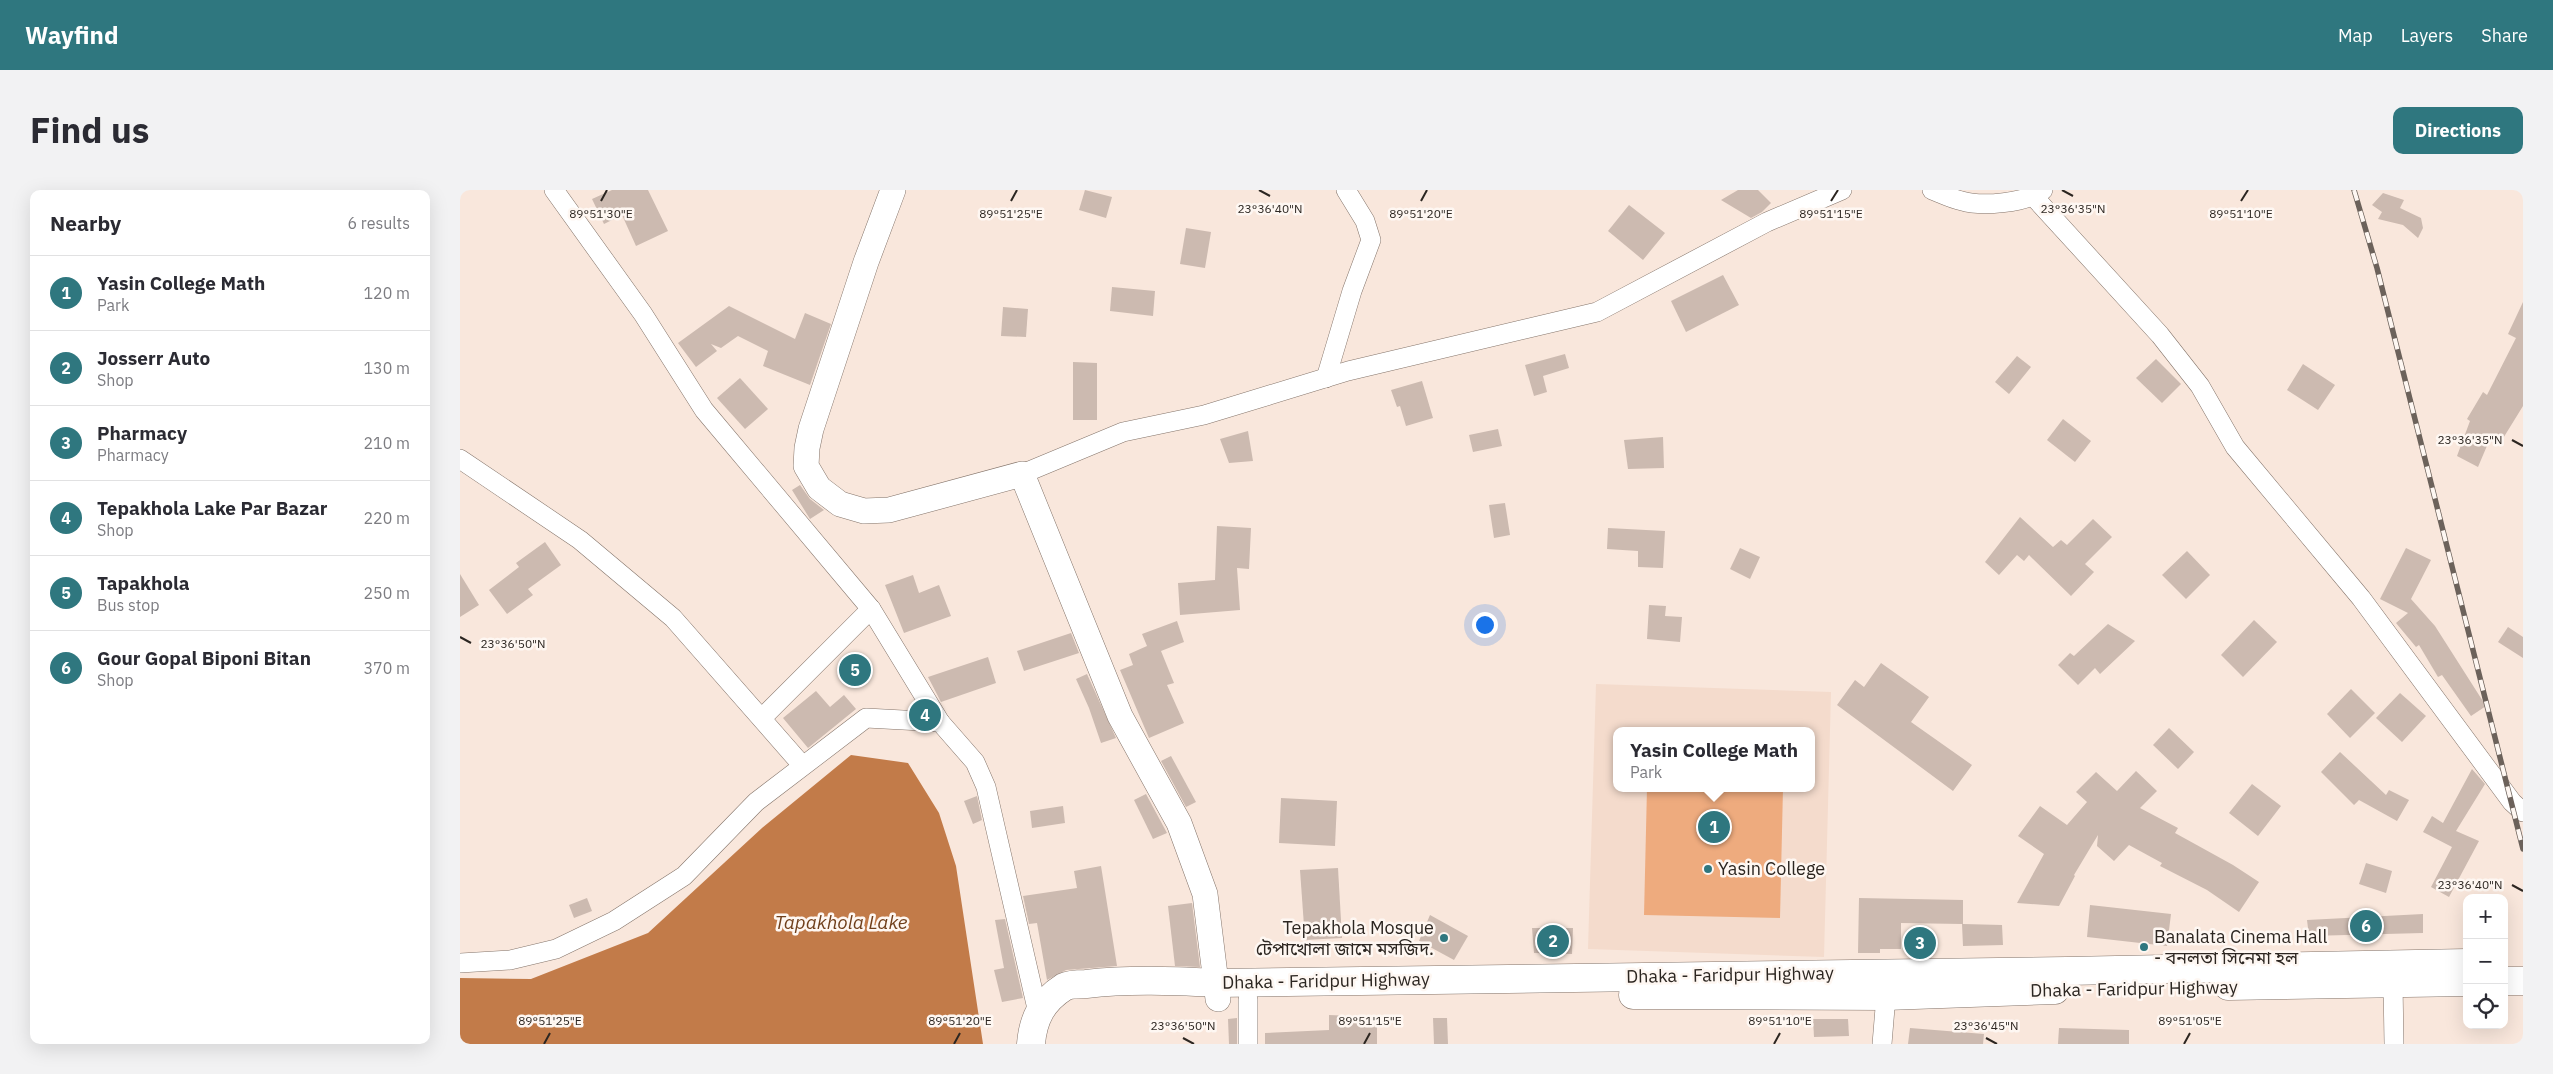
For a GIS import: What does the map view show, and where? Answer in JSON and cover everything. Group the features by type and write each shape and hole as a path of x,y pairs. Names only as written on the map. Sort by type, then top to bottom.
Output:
{"highway":[{"path":"2508,962 2523,962"},
{"name":"Dhaka - Faridpur Highway","path":"1047,1044 1054,1021 1072,1002 1124,994 1488,986 1884,985 2068,980 2463,963"},
{"name":"Dhaka - Faridpur Highway","path":"1031,1044 1032,1027 1038,1013 1048,1000 1066,986 1123,980 1217,991 1248,999 1488,986"},
{"name":"Dhaka - Faridpur Highway","path":"2068,980 2463,982"},
{"path":"2508,981 2523,981"}],"main road":[{"path":"893,190 866,262 811,429 806,448 806,466 819,488 840,504 864,511 889,510 1022,474 1120,716 1179,824 1205,894 1217,991"}],"street":[{"path":"554,190 643,314 704,410 871,609 940,722 975,762 986,787 1012,891 1038,1013"},
{"path":"1326,378 1352,290 1371,240 1365,221 1346,190"},
{"path":"1022,474 1123,432 1204,415 1326,378 1597,312 1767,222 1842,190"},
{"path":"1932,190 1963,202 2014,202 2038,194 2160,335 2200,386 2235,446 2360,598 2512,802 2523,812"},
{"path":"460,459 580,540 673,618 802,765"},
{"path":"762,718 871,609"},
{"path":"460,963 510,960 556,949 614,921 684,876 756,802 866,718 940,722"},
{"path":"2394,983 2394,1044"},
{"path":"1882,1044 1884,985"},
{"path":"1248,999 1248,1044"}],"shaded area":[{"name":"Yasin College","path":"1596,684 1831,692 1824,957 1588,949"},
{"path":"1647,792 1783,792 1780,918 1644,915"}],"water":[{"name":"Tapakhola Lake","path":"851,755 908,763 939,813 956,866 983,1044 460,1044 460,978 531,979 648,933 762,828"}],"building":[{"path":"612,190 648,190 668,231 636,246 622,215 604,224 592,199"},
{"path":"1085,190 1112,197 1106,218 1079,210"},
{"path":"1738,190 1758,190 1771,203 1762,212 1751,218 1721,200"},
{"path":"2383,193 2404,200 2400,208 2421,218 2423,228 2418,238 2403,225 2378,219 2382,212 2372,205"},
{"path":"1629,205 1665,233 1643,260 1608,231"},
{"path":"1186,228 1211,232 1205,268 1180,264"},
{"path":"1723,275 1739,305 1686,332 1671,301"},
{"path":"1112,287 1155,291 1153,316 1110,311"},
{"path":"2523,302 2523,406 2502,440 2492,434 2478,467 2457,456 2470,421 2467,419 2483,392 2487,395 2516,338 2508,334"},
{"path":"729,306 795,339 805,313 831,324 810,385 763,366 768,351 738,336 721,348 711,344 717,351 696,367 678,343"},
{"path":"1003,307 1028,309 1026,337 1001,336"},
{"path":"1565,354 1569,368 1543,376 1547,392 1534,396 1525,365"},
{"path":"2017,356 2031,367 2009,394 1995,382"},
{"path":"2156,359 2181,384 2162,403 2136,378"},
{"path":"1073,362 1097,363 1097,420 1073,420"},
{"path":"2303,364 2335,385 2318,410 2287,390"},
{"path":"740,378 768,409 745,429 717,398"},
{"path":"1422,381 1433,418 1406,426 1400,406 1397,407 1391,390"},
{"path":"2063,419 2091,441 2075,462 2047,440"},
{"path":"1498,429 1502,446 1473,452 1469,435"},
{"path":"1248,431 1253,461 1229,463 1220,439"},
{"path":"1663,437 1664,468 1628,469 1624,440"},
{"path":"800,485 810,499 824,510 810,519 792,490"},
{"path":"1505,503 1510,535 1494,538 1489,505"},
{"path":"2020,517 2053,547 2061,540 2067,545 2093,519 2112,537 2085,564 2094,572 2071,596 2029,555 2024,561 2017,555 1999,575 1985,562"},
{"path":"1217,526 1251,528 1249,569 1237,568 1240,610 1180,615 1178,583 1215,580"},
{"path":"1608,528 1665,531 1663,568 1638,567 1638,551 1607,549"},
{"path":"545,542 561,565 528,589 533,595 507,614 489,590 519,567 516,563"},
{"path":"1740,548 1760,557 1750,579 1730,569"},
{"path":"2406,548 2431,560 2411,599 2435,626 2486,706 2471,716 2442,675 2438,677 2419,645 2416,647 2396,623 2408,613 2380,599"},
{"path":"2187,551 2210,575 2186,599 2162,575"},
{"path":"460,574 479,605 460,617"},
{"path":"913,575 919,593 939,585 951,616 904,633 885,585"},
{"path":"1649,605 1666,606 1665,616 1682,617 1680,642 1647,639"},
{"path":"2254,620 2277,642 2243,677 2221,655"},
{"path":"1177,621 1184,642 1161,651 1174,683 1167,685 1184,723 1149,738 1120,670 1133,665 1129,654 1147,646 1142,634"},
{"path":"2108,624 2135,641 2100,674 2095,668 2078,685 2058,665 2070,653 2074,656"},
{"path":"2508,627 2523,637 2523,658 2498,642"},
{"path":"1071,633 1079,653 1024,671 1017,651"},
{"path":"988,657 996,683 941,702 928,677"},
{"path":"1881,663 1929,697 1911,722 1972,765 1953,791 1837,705 1855,680 1864,687"},
{"path":"1087,674 1116,738 1101,743 1089,708 1076,679"},
{"path":"2351,689 2375,713 2350,738 2327,714"},
{"path":"816,691 830,707 844,695 856,709 808,748 783,718"},
{"path":"2400,693 2426,716 2402,742 2376,718"},
{"path":"2169,728 2194,752 2178,769 2153,745"},
{"path":"2340,752 2386,795 2389,790 2409,800 2397,821 2359,800 2354,805 2321,772"},
{"path":"1171,756 1196,802 1186,807 1161,761"},
{"path":"2472,769 2485,784 2456,831 2479,841 2449,897 2431,887 2452,847 2423,832 2432,816 2443,823"},
{"path":"2136,771 2157,791 2140,808 2178,828 2175,833 2233,865 2259,882 2239,912 2207,890 2160,866 2162,863 2129,845 2114,861 2097,846 2098,835 2074,875 2059,906 2017,903 2044,854 2018,836 2040,806 2067,825 2087,802 2076,792 2096,772 2117,791"},
{"path":"2252,784 2281,806 2258,836 2229,813"},
{"path":"1146,794 1167,833 1153,839 1134,800"},
{"path":"977,796 982,820 973,824 964,801"},
{"path":"1281,798 1337,801 1335,846 1279,843"},
{"path":"1063,806 1065,823 1032,828 1030,811"},
{"path":"2366,863 2392,871 2386,893 2359,884"},
{"path":"1101,866 1117,966 1066,970 1047,980 1037,923 1029,924 1023,896 1077,888 1074,871"},
{"path":"1338,868 1342,938 1305,940 1300,870"},
{"path":"587,898 592,911 574,918 569,905"},
{"path":"1859,898 1963,900 1963,924 2002,925 2003,945 1963,946 1962,924 1901,923 1901,949 1880,949 1880,953 1858,953"},
{"path":"1192,903 1200,967 1175,966 1168,906"},
{"path":"2090,905 2171,914 2167,946 2087,937"},
{"path":"2423,914 2423,933 2309,936 2307,920"},
{"name":"Tepakhola Mosque টেপাখোলা জামে মসজিদ.","path":"1430,915 1468,936 1454,960 1419,941"},
{"path":"1005,919 1023,998 1002,1002 994,970 1004,968 995,920"},
{"path":"1532,928 1573,928 1572,954 1534,953"},
{"path":"1329,1015 1377,1017 1377,1044 1265,1044 1265,1033 1329,1030"},
{"path":"1237,1018 1237,1044 1229,1044 1228,1019"},
{"path":"1433,1018 1447,1018 1448,1044 1434,1044"},
{"path":"1813,1019 1848,1019 1849,1036 1814,1037"},
{"path":"1910,1028 1984,1034 1983,1044 1908,1044"},
{"path":"2059,1028 2129,1030 2129,1044 2058,1044"}],"railway":[{"path":"2354,190 2377,268 2523,849"}],"place":[{"name":"Tapakhola","path":"855,670"},
{"name":"Tepakhola Lake Par Bazar","path":"925,715"},
{"name":"Yasin College Math","path":"1714,827"},
{"name":"Yasin College","path":"1708,869"},
{"name":"Gour Gopal Biponi Bitan","path":"2366,926"},
{"name":"Tepakhola Mosque টেপাখোলা জামে মসজিদ.","path":"1444,938"},
{"name":"Josserr Auto","path":"1553,941"},
{"name":"Pharmacy","path":"1920,943"},
{"name":"Banalata Cinema Hall - বনলতা সিনেমা হল","path":"2144,947"}]}
